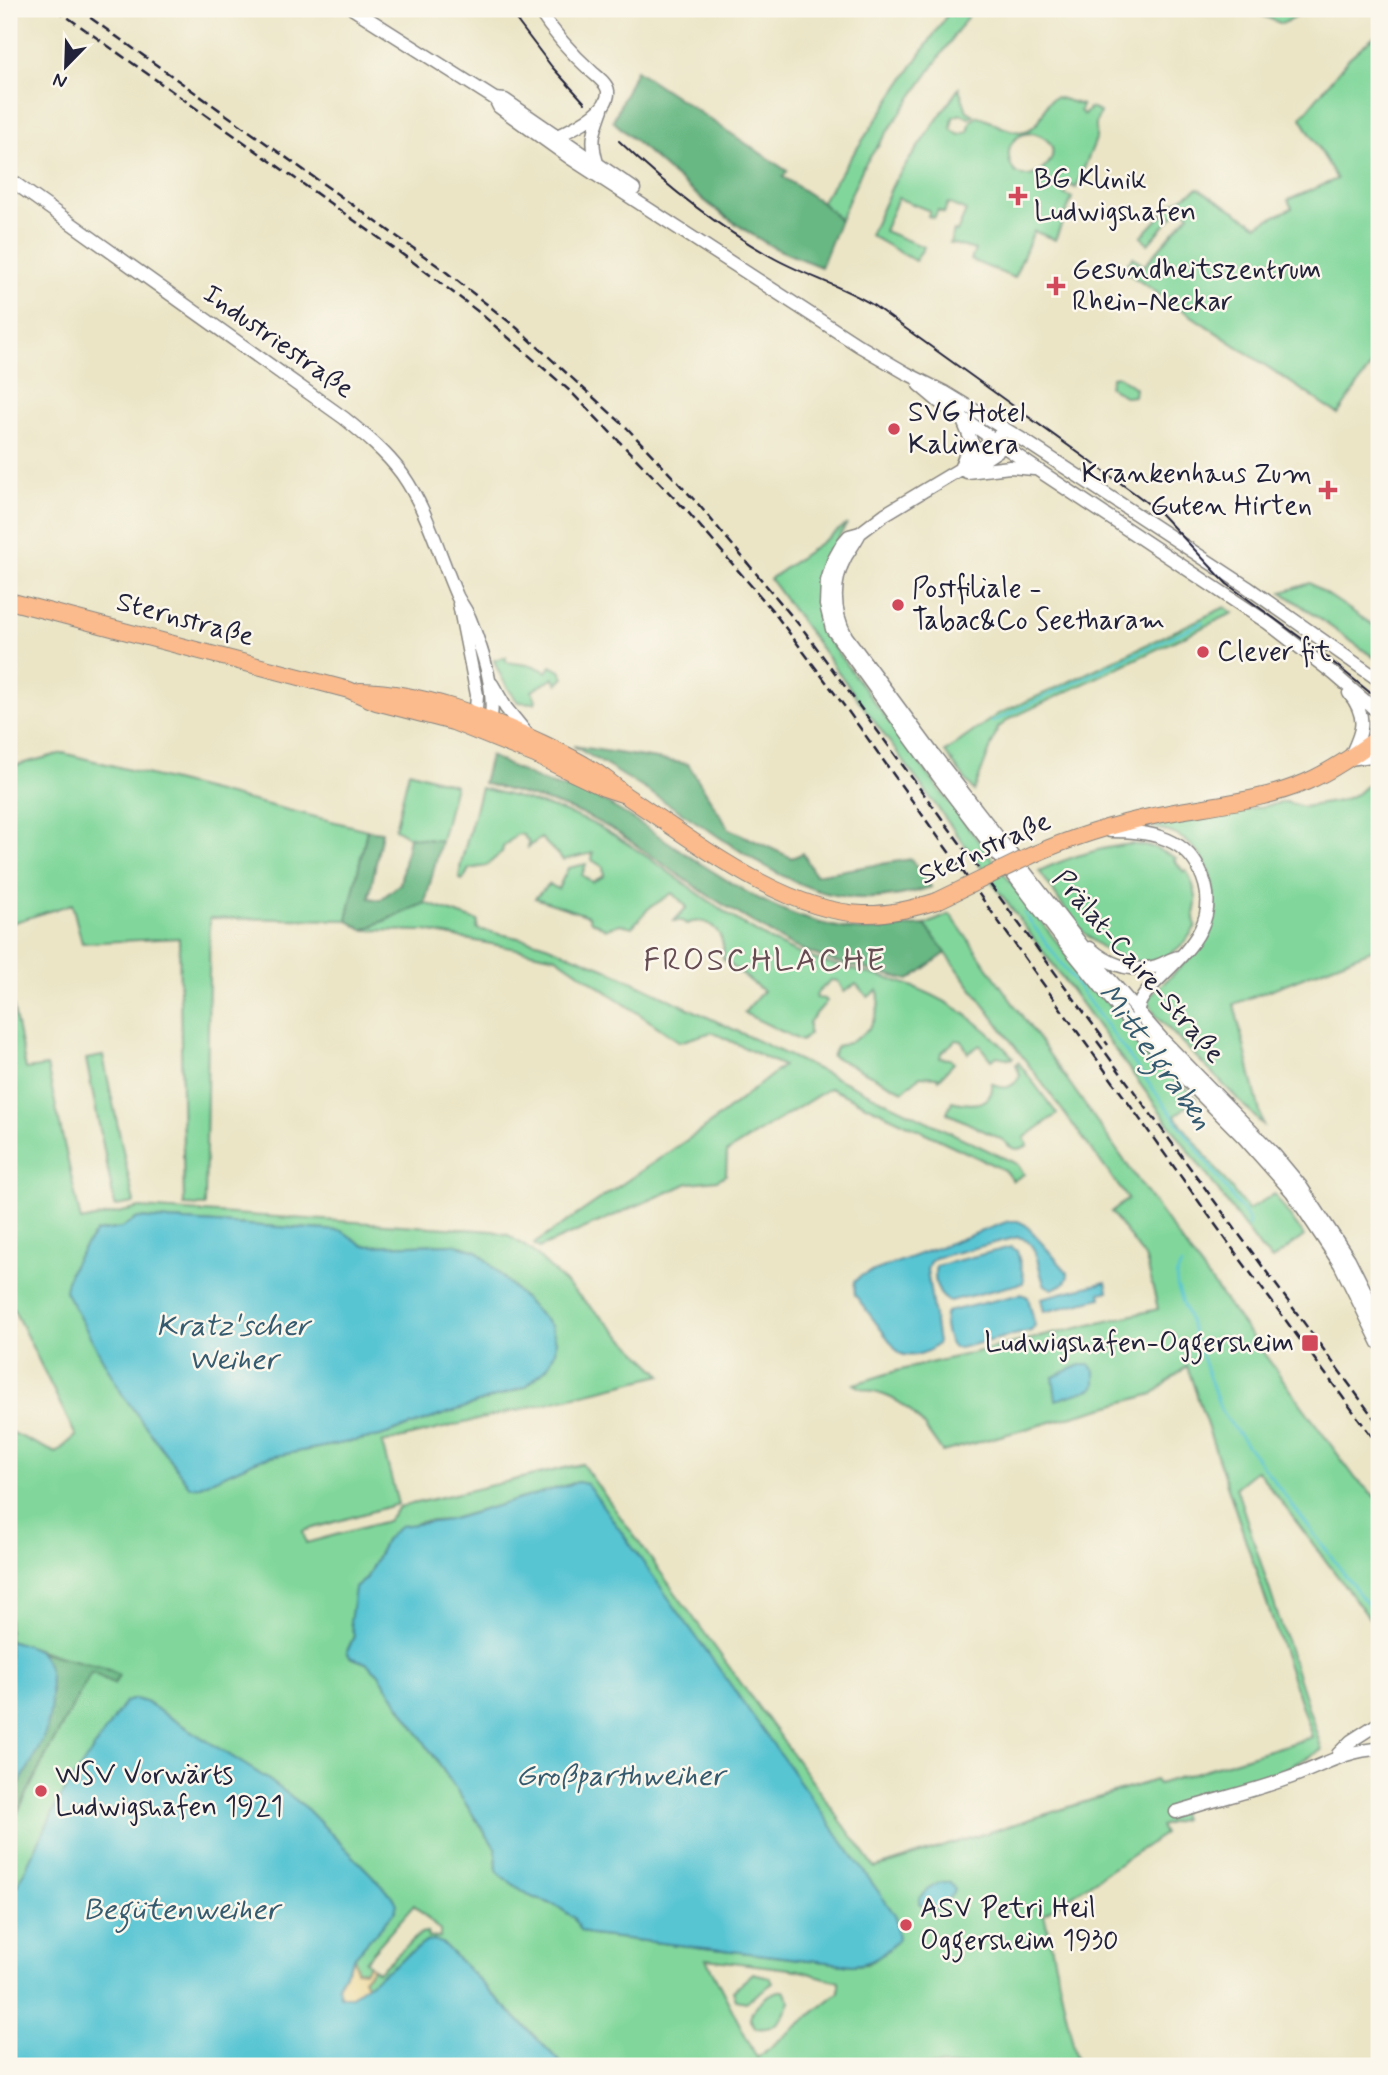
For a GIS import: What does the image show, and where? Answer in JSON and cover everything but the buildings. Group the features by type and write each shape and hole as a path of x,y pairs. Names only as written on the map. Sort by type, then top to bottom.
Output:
{"main road":[{"name":"Sternstraße","path":"9,601 349,690 376,702 528,736 609,779 625,795 772,888 804,902 862,914 885,914 937,901 1052,846 1103,831 1155,816 1277,792 1306,782 1349,760 1379,737"},
{"name":"Sternstraße","path":"482,725 604,789 625,795"}],"street":[{"path":"353,9 495,100 505,100 552,139 858,345 941,396 1012,433 1247,587 1378,678"},
{"path":"538,9 571,52 608,90 592,135 597,163"},
{"path":"552,139 582,125 592,117 607,96"},
{"path":"552,139 597,163 679,221 695,237"},
{"name":"Industriestraße","path":"9,179 344,418 394,464 413,492 433,532 458,597 470,618 488,678 492,706 482,725"},
{"path":"941,396 961,416 1038,470 1268,623 1379,713"},
{"path":"961,416 971,440 964,467 1018,467 1038,470"},
{"name":"Prälat-Caire-Straße","path":"1012,433 964,467 885,514 860,533 849,536 833,561 827,581 828,615 839,642 979,821 1137,1011 1233,1120"},
{"name":"Industriestraße","path":"458,597 460,620 482,725"},
{"path":"1334,674 1356,702 1362,716 1362,729 1349,760"},
{"path":"488,678 506,708 528,736"},
{"path":"1349,760 1379,755"},
{"name":"Prälat-Caire-Straße","path":"979,821 1066,944 1137,1031 1233,1120 1275,1154 1296,1188 1349,1259 1377,1325 1379,1343"},
{"path":"1103,831 1148,833 1170,840 1184,850 1203,875 1207,890 1204,924 1196,939 1147,991 1137,1011 1147,1040"},
{"path":"1076,937 1108,961 1127,968 1154,967 1180,957"},
{"path":"1336,1757 1351,1741 1379,1723"},
{"path":"1176,1812 1287,1779 1352,1752 1379,1749"}],"green space":[{"path":"951,9 973,9 863,167 840,220 821,202"},
{"path":"1255,9 1309,9 1282,24 1256,13"},
{"path":"1379,32 1379,354 1338,414 1126,272 1127,264 1133,257 1144,266 1189,214 1181,207 1148,244 1141,237 1172,204 1198,188 1257,225 1292,208 1288,200 1337,179 1301,118 1349,58"},
{"path":"636,70 787,171 783,177 821,202 840,220 821,267 771,246 749,233 669,171 613,121"},
{"path":"959,88 967,111 974,115 969,118 961,114 953,117 951,129 959,135 968,132 971,121 978,116 1014,131 1030,129 1037,123 1049,102 1056,97 1082,105 1080,111 1084,115 1090,108 1100,112 1096,123 1096,139 1076,188 1068,184 1064,194 1072,198 1055,240 1034,231 1014,278 971,260 975,250 950,243 966,211 948,203 944,213 938,210 934,218 928,216 930,211 898,198 884,231 924,247 915,261 870,235 894,182","holes":["1033,133 1047,141 1052,150 1050,160 1043,169 1033,175 1023,176 1014,170 1009,152 1015,139"]},
{"path":"1118,376 1135,388 1134,396 1126,397 1109,386 1112,377"},
{"path":"847,524 830,553 820,581 820,611 831,644 1075,965 1142,1042 1196,1098 1175,1116 1248,1210 1274,1194 1304,1236 1272,1260 1261,1249 770,579"},
{"path":"1310,583 1379,629 1379,661 1282,592"},
{"path":"1225,607 1233,613 1009,719 998,728 974,791 945,752 998,714"},
{"path":"506,657 506,662 534,666 547,672 551,666 560,671 564,678 557,684 554,678 532,691 535,703 518,702 504,682 494,660"},
{"path":"573,746 688,764 729,829 792,858 803,853 815,875 911,859 931,887 892,897 865,898 839,896 810,888 763,865"},
{"path":"63,753 367,830 347,920 210,918 205,1206 184,1205 179,938 82,943 72,904 9,924 9,767"},
{"path":"490,756 545,782 597,798 634,819 724,879 788,912 821,923 857,930 925,925 946,953 909,980 832,961 792,946 709,896 617,832 585,815 483,783"},
{"path":"409,771 455,785 441,841 409,837 395,829"},
{"path":"1379,774 1379,947 1234,1004 1263,1125 1156,1016 1147,999 1201,944 1211,923 1214,897 1209,872 1196,850 1178,836 1151,827 1287,802 1303,807 1340,801 1357,794"},
{"path":"481,788 558,809 601,828 737,920 784,947 827,963 900,982 933,995 988,1032 1013,1057 1011,1059 997,1056 992,1060 980,1045 968,1053 962,1041 956,1040 941,1053 940,1058 950,1059 954,1063 939,1079 920,1076 903,1091 832,1056 837,1046 856,1039 870,1027 879,1001 878,990 868,997 856,984 844,992 838,981 831,980 817,993 816,998 827,1001 809,1022 809,1034 801,1041 744,1013 763,991 723,959 724,950 720,935 710,925 703,922 686,924 683,921 674,921 687,907 673,893 649,908 632,927 620,924 606,929 591,921 589,916 535,898 549,884 558,889 568,868 586,864 582,875 592,882 604,876 603,867 592,860 593,853 563,860 541,838 528,847 529,842 523,835 517,834 486,866 469,869 463,880 459,879"},
{"path":"367,830 382,832 369,898 380,900 400,884 409,837 441,841 425,903 363,930 347,920"},
{"path":"1131,844 1153,847 1176,858 1174,860 1188,873 1195,894 1196,926 1182,944 1167,955 1151,961 1135,961 1102,948 1073,920 1039,871 1084,854"},
{"path":"425,903 478,921 477,929 541,943 604,968 1017,1164 1024,1174 1013,1181 1004,1170 830,1088 727,1152 726,1175 717,1180 689,1183 539,1248 534,1244 706,1127 783,1066 712,1032 680,1042 556,957 426,931 363,930"},
{"path":"950,914 1174,1231 1356,1479 1379,1500 1379,1631 1257,1470 1236,1487 1322,1750 1283,1770 1177,1803 1182,1819 1160,1826 1164,1834 1044,1914 1078,2066 564,2066 442,1943 426,1942 367,1987 363,1979 373,1968 378,1972 421,1933 427,1932 428,1938 440,1937 440,1931 414,1905 365,1961 369,1965 364,1971 356,1970 354,1957 395,1911 394,1898 304,1806 266,1778 145,1702 135,1699 18,1884 9,1894 9,1830 45,1757 91,1672 119,1676 9,1640 9,1431 56,1453 76,1436 9,1300 9,986 26,1069 47,1066 81,1221 140,1208 493,1231 508,1235 532,1251 662,1375 382,1443 398,1504 303,1531 306,1543 387,1521 399,1507 582,1464 875,1868 1155,1780 1158,1784 1312,1737 1187,1366 1153,1394 942,1452 910,1411 894,1399 854,1384 896,1371 1158,1309 1146,1259 1111,1212 1128,1199 925,925","holes":["138,1218 342,1231 364,1246 454,1244 477,1251 551,1326 556,1341 547,1368 525,1387 380,1436 260,1459 200,1486 96,1232 121,1228","578,1482 885,1953 867,1964 852,1965 591,1935 581,1930 573,1917 555,1905 532,1897 497,1870 496,1849 378,1673 366,1663 350,1657 347,1651 354,1636 355,1588 366,1579 386,1539 419,1522 449,1520","706,1959 798,1970 839,1982 839,1992 757,2058"]},
{"path":"103,1056 134,1203 115,1206 86,1059"},
{"path":"1018,1062 1057,1114 1024,1138 1028,1145 1018,1149 1012,1147 947,1113 952,1101 972,1104 984,1101 992,1091 992,1083 1001,1087 1012,1085 1020,1075 1016,1064"},
{"path":"38,1651 105,1668 119,1675 114,1684 91,1672 9,1830 9,1800 28,1769 49,1668"},
{"path":"753,1973 770,1977 773,1983 746,2002 736,2000 733,1991"},
{"path":"779,1991 784,1991 790,2001 779,2022 769,2027 756,2028 750,2019 757,2005"}],"sand":[{"path":"354,1957 356,1970 364,1971 369,1965 373,1968 363,1979 367,1987 351,1996 343,1997 337,1988"}],"water":[{"name":"Kratz'scher Weiher","path":"138,1218 342,1231 364,1246 454,1244 477,1251 551,1326 556,1341 555,1352 547,1368 525,1387 380,1436 260,1459 200,1486 190,1487 122,1394 65,1291 72,1267 96,1232 121,1228"},
{"path":"1009,1221 1026,1225 1068,1273 1065,1282 1052,1289 1045,1285 1034,1250 1030,1244 1018,1237 935,1258 929,1263 927,1270 938,1343 920,1354 899,1353 855,1295 854,1282 860,1276"},
{"path":"1011,1247 1017,1251 1023,1283 950,1301 939,1292 935,1276 936,1266"},
{"path":"1106,1282 1108,1291 1100,1293 1101,1298 1044,1312 1041,1298"},
{"path":"1021,1294 1028,1297 1035,1326 1031,1331 959,1348 951,1345 945,1326 946,1312"},
{"path":"1080,1365 1089,1365 1095,1371 1095,1385 1092,1389 1056,1400 1053,1377"},
{"name":"Großparthweiher","path":"578,1482 587,1484 895,1915 898,1939 878,1957 866,1963 852,1965 591,1935 580,1930 573,1917 555,1905 532,1897 501,1876 497,1870 496,1849 378,1673 366,1663 350,1657 347,1652 354,1636 350,1622 355,1588 366,1579 386,1539 400,1526 449,1520"},
{"path":"9,1640 39,1652 48,1667 51,1698 44,1737 9,1800"},
{"name":"Begütenweiher","path":"135,1699 145,1702 266,1778 304,1806 394,1898 397,1904 395,1911 354,1957 338,1985 340,1996 351,1996 426,1942 434,1940 442,1943 564,2066 9,2066 9,1894 18,1884 59,1800 125,1702"},
{"path":"940,1882 949,1882 955,1889 939,1907 924,1908 919,1903 919,1898"}],"waterway":[{"name":"Mittelgraben","path":"992,722 1203,622"},
{"name":"Mittelgraben","path":"1024,913 1249,1220 1248,1226"},
{"name":"Mittelgraben","path":"1181,1265 1176,1276 1177,1286 1221,1411 1379,1620"}],"tram line":[{"path":"508,9 552,67 585,103"},
{"path":"619,141 672,189 710,218 783,263 873,305 1137,495 1160,513 1227,584 1323,654 1379,700"}],"railway":[{"path":"56,9 413,262 480,313 570,391 687,511 772,610 848,711 1232,1248 1379,1446"},
{"path":"78,9 441,268 517,328 627,428 699,505 805,632 1108,1045"},
{"path":"1097,1041 1379,1425"}],"place":[{"name":"BG Klinik Ludwigshafen","path":"1018,196"},
{"name":"Gesundheitszentrum Rhein-Neckar","path":"1056,286"},
{"name":"SVG Hotel Kalimera","path":"894,429"},
{"name":"Krankenhaus Zum Guten Hirten","path":"1328,490"},
{"name":"Postfiliale - Tabac&Co Seetharam","path":"898,605"},
{"name":"Clever fit","path":"1203,652"},
{"name":"Ludwigshafen-Oggersheim","path":"1310,1343"},
{"name":"WSV Vorwärts Ludwigshafen 1921","path":"41,1791"},
{"name":"ASV Petri Heil Oggersheim 1930","path":"906,1925"}],"district":[{"name":"FROSCHLACHE","path":"765,961"}]}
